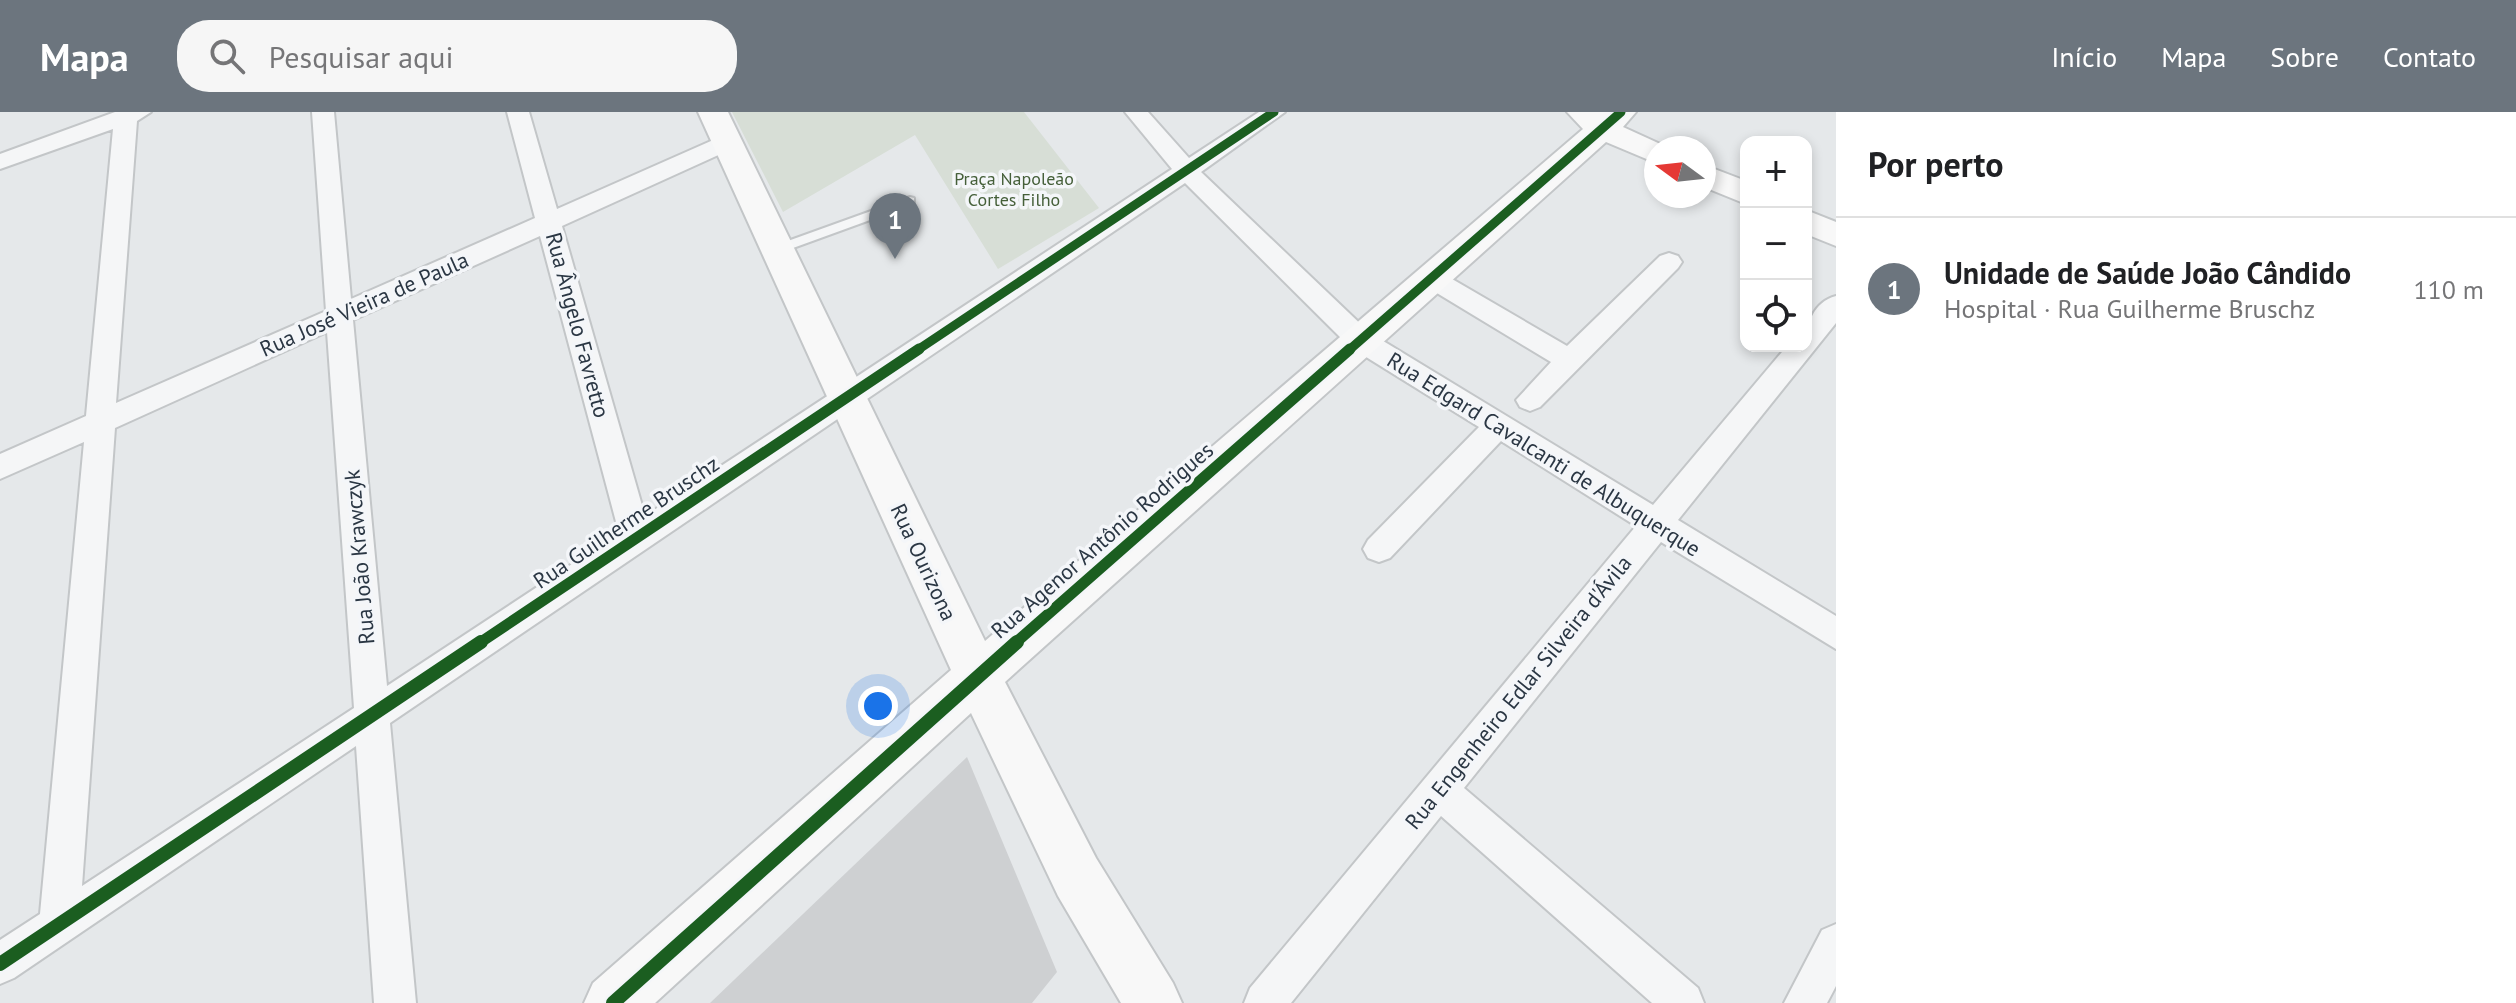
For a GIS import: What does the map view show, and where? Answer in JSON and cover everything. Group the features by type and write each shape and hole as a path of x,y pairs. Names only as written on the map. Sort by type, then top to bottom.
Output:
{"street":[{"name":"Rua João Krawczyk","path":"323,112 395,1003"},
{"name":"Rua Ângelo Favretto","path":"518,112 636,539"},
{"name":"Rua Edgard Cavalcanti de Albuquerque","path":"1136,112 1187,171 1360,340 1836,634"},
{"name":"Rua Guilherme Bruschz","path":"0,964 1274,112"},
{"path":"0,162 130,114 100,421 59,925"},
{"path":"1601,118 1644,145"},
{"name":"Rua Agenor Antônio Rodrigues","path":"613,1003 978,676 1431,278 1601,118"},
{"name":"Rua José Vieira de Paula","path":"0,467 549,221 720,127"},
{"name":"Rua Ourizona","path":"720,127 978,676 1077,877 1153,1003"},
{"path":"1716,180 1740,191"},
{"path":"1812,224 1836,235"},
{"path":"1530,400 1669,262"},
{"path":"1431,278 1570,361"},
{"name":"Rua Engenheiro Edlar Silveira d'Ávila","path":"1812,334 1836,305"},
{"name":"Rua Engenheiro Edlar Silveira d'Ávila","path":"1265,1003 1797,352"},
{"path":"1379,549 1498,426"},
{"path":"1438,789 1683,1003"},
{"path":"1805,1003 1836,944"}],"lane":[{"path":"778,249 910,201"}],"green space":[{"name":"Praça Napoleão Cortes Filho","path":"732,112 1024,112 1099,208 998,269 915,135 783,212"}],"building":[{"path":"967,757 1057,972 1032,1003 710,1003"}],"cycle path":[{"path":"0,964 1274,112"},
{"path":"613,1003 978,676 1621,112"}],"place":[{"name":"Unidade de Saúde João Cândido","path":"895,259"}]}
